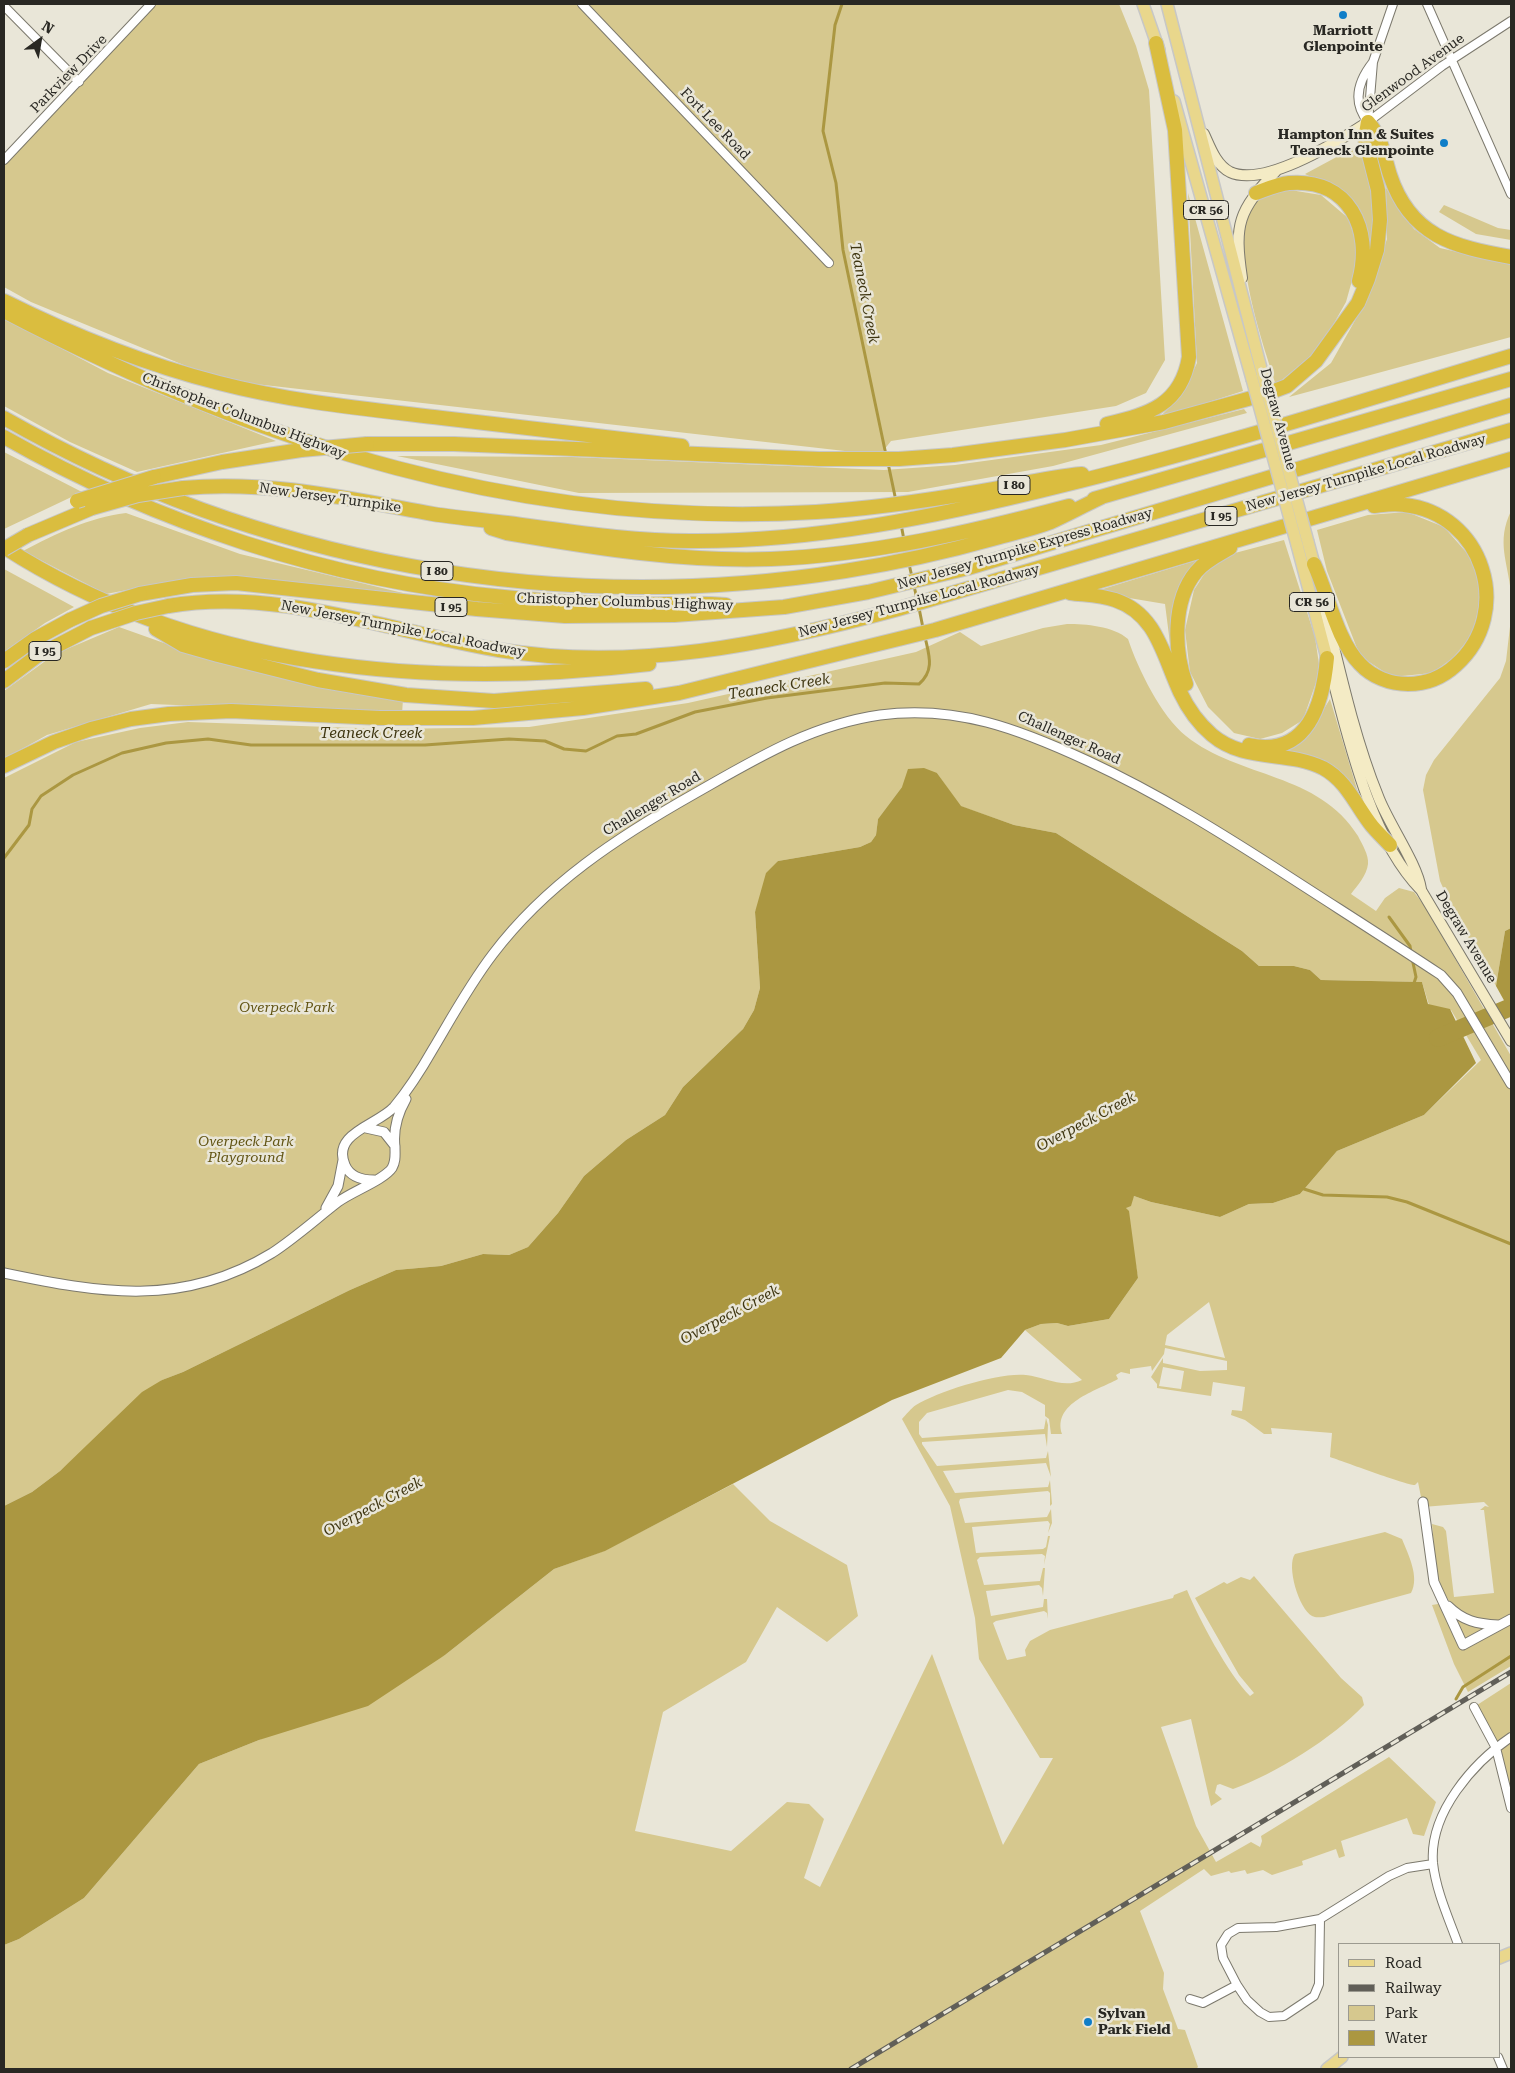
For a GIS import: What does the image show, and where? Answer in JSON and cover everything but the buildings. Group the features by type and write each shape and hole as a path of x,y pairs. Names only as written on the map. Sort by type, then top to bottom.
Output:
{"highway":[{"path":"1040,442 1153,410 1174,393 1187,367 1189,347 1176,145 1156,43"},
{"path":"1368,122 1378,135 1398,196 1416,220 1439,238 1456,245 1511,257"},
{"path":"28,535 77,501 154,477 222,462 301,450 367,444 454,444 875,460 899,459 953,455 1065,440 1157,423 1277,390 1298,378 1316,361 1358,303 1365,287 1374,260 1379,235 1378,190 1365,138 1368,122"},
{"path":"1256,193 1289,183 1318,186 1337,196 1355,216 1363,236 1364,259 1358,285 1343,323"},
{"path":"4,301 77,334 155,364 216,382 263,393 323,404 686,446 740,455"},
{"name":"Christopher Columbus Highway","path":"4,311 134,374 242,418 364,460 454,484 575,504 682,513 797,513 885,506 1054,476 1120,471"},
{"path":"456,518 600,537 687,541 774,538 911,520 1005,500 1120,471 1511,356"},
{"name":"New Jersey Turnpike Express Roadway","path":"456,518 507,533 621,552 687,558 795,557 893,546 998,524 1102,497 1511,379"},
{"name":"New Jersey Turnpike Express Roadway","path":"4,661 35,639 101,606 140,594 181,586 236,583 454,607 565,616 652,616 764,609 837,598 924,579 987,562 1511,405"},
{"name":"Christopher Columbus Highway","path":"4,418 110,472 231,520 334,550 440,572 567,585 681,587 780,580 897,562 1049,523 1102,497"},
{"name":"New Jersey Turnpike Local Roadway","path":"4,681 37,656 91,628 129,614 168,606 222,600 273,603 480,647 538,655 612,657 714,650 804,633 905,607 1511,430"},
{"name":"Christopher Columbus Highway","path":"4,437 69,472 166,514 261,547 359,573 437,588 501,597 609,604 702,603 764,609"},
{"path":"4,766 54,742 91,729 169,714 231,711 418,718 509,715 583,708 664,695 935,630 1511,459"},
{"name":"New Jersey Turnpike","path":"4,548 28,535 92,508 138,495 183,488 237,486 280,488 456,518"},
{"path":"1314,564 1349,649 1360,665 1376,676 1404,684 1434,679 1462,660 1477,641 1487,609 1487,587 1478,556 1462,532 1439,516 1411,505 1390,504 1341,510"},
{"path":"1246,538 1201,567 1191,579 1183,598 1178,635 1180,664 1187,688 1199,708 1219,730 1241,743 1263,747 1285,742 1305,728 1317,710 1324,690 1327,658"},
{"path":"4,548 56,577 127,610 195,635 258,652 320,663 406,672 508,675 652,664 714,650"},
{"path":"1062,593 1111,598 1135,610 1154,631 1187,706 1208,731 1226,745 1238,751 1308,763 1327,770 1346,787 1372,826 1390,845"},
{"path":"127,610 183,645 318,680 427,698 494,701 567,697 640,690 753,674"}],"main road":[{"name":"Degraw Avenue","path":"1143,4 1258,378 1303,544 1327,658 1363,784 1390,845 1407,874 1421,890 1511,1041"},
{"name":"Degraw Avenue","path":"1167,4 1196,114 1204,156 1248,318 1258,378"},
{"name":"Glenwood Avenue","path":"1196,114 1212,150 1224,168 1242,174 1276,171 1332,144 1368,122"},
{"name":"Glenwood Avenue","path":"1248,318 1237,240 1241,217 1256,193 1276,171"},
{"name":"Degraw Avenue","path":"1303,544 1314,564 1370,773 1388,820 1415,869 1421,890"},
{"path":"1327,2069 1341,2058"}],"street":[{"name":"Parkview Drive","path":"4,160 151,4"},
{"name":"Fort Lee Road","path":"582,4 829,262"},
{"path":"1368,122 1360,112 1358,102 1360,82 1373,62 1393,4"},
{"path":"1427,4 1511,194"},
{"path":"4,6 79,82"},
{"name":"Glenwood Avenue","path":"1368,122 1452,60 1511,21"},
{"path":"1368,122 1373,62"},
{"name":"Challenger Road","path":"322,1215 338,1186 344,1160 344,1148 349,1137 391,1111 410,1088 492,955 548,894 604,848 773,749 829,726 883,715 928,713 956,716 989,722 1032,735 1119,775 1201,820 1445,978 1457,993 1511,1084"},
{"name":"Challenger Road","path":"4,1274 86,1289 120,1293 172,1289 201,1283 248,1266 290,1240 350,1192 384,1176 392,1167 396,1157 395,1146 398,1116 410,1088"},
{"path":"366,1128 384,1132 395,1146"},
{"path":"344,1160 348,1169 355,1176 374,1180"},
{"path":"1423,1502 1434,1582 1463,1645 1511,1619"},
{"path":"1441,1598 1457,1616 1476,1624 1499,1625"},
{"path":"1474,1707 1496,1748 1511,1808"},
{"path":"1458,1943 1441,1896 1433,1864 1433,1845 1448,1806 1471,1773 1496,1748 1511,1737"},
{"path":"1320,1919 1319,1984 1314,1996 1284,2016 1269,2017 1260,2012 1247,2000 1236,1984 1221,1951 1228,1934 1238,1928 1276,1927 1320,1919 1389,1876 1407,1868 1433,1864"},
{"path":"1190,1999 1203,2004 1236,1984"}],"green space":[{"path":"151,4 1119,4 1136,46 1149,90 1165,360 1146,393 1116,406 891,441 880,455 220,380 31,302 4,287 4,162"},
{"path":"1357,146 1368,170 1375,197 1376,225 1369,250 1336,189 1305,174"},
{"path":"1386,188 1414,229 1440,248 1511,264 1511,337 1289,397 1331,363 1366,301 1387,239"},
{"path":"1284,189 1321,195 1348,218 1360,252 1346,302 1320,348 1276,385 1249,290 1244,237 1249,215 1259,200"},
{"path":"1188,193 1243,391 1159,418 1182,394 1197,363"},
{"path":"1444,205 1498,228 1511,230 1511,240 1476,234 1439,212"},
{"path":"4,318 108,373 276,441 137,472 70,442 4,406"},
{"path":"1244,409 1247,413 1053,466 908,492 579,493 397,456 572,457 884,470 955,465 1101,445"},
{"path":"4,452 82,492 4,529"},
{"path":"1511,511 1511,593 1504,552 1504,533"},
{"path":"1407,512 1444,527 1474,561 1481,599 1472,635 1453,658 1432,673 1392,677 1360,656 1327,571 1317,530 1368,515"},
{"path":"126,513 240,554 403,593 403,596 258,579 148,586 106,594 23,551 86,522"},
{"path":"1284,540 1315,637 1320,671 1303,720 1282,733 1260,739 1234,733 1208,707 1190,672 1185,630 1194,590 1210,565 1235,553"},
{"path":"1201,559 1184,580 1172,659 1165,604 1093,592"},
{"path":"4,569 74,607 45,623 4,652"},
{"path":"1511,618 1511,928 1505,931 1496,986 1454,912 1440,881 1423,790 1426,775 1434,760 1500,678 1506,661"},
{"path":"1067,624 1082,625 1115,631 1122,635 1128,639 1144,678 1159,704 1168,717 1186,736 1207,750 1230,761 1277,778 1322,799 1341,815 1358,836 1368,861 1364,876 1351,894 1376,911 1385,898 1399,888 1414,892 1426,908 1511,1056 1511,1666 1468,1692 1454,1664 1432,1605 1450,1602 1440,1584 1432,1524 1443,1527 1446,1531 1454,1597 1494,1593 1484,1510 1480,1510 1485,1506 1489,1507 1484,1502 1423,1507 1418,1482 1415,1485 1410,1484 1330,1457 1332,1433 1271,1428 1272,1434 1264,1434 1245,1420 1231,1415 1232,1410 1242,1411 1245,1387 1213,1382 1211,1396 1157,1388 1157,1384 1151,1377 1163,1358 1163,1363 1200,1371 1227,1370 1227,1361 1165,1348 1164,1354 1152,1371 1151,1366 1130,1369 1130,1374 1121,1372 1116,1375 1118,1379 1078,1399 1063,1414 1061,1423 1062,1434 1051,1434 1049,1419 1045,1416 1045,1405 1022,1392 1008,1390 927,1413 919,1422 919,1434 922,1438 1044,1429 1046,1418 1048,1425 1047,1447 1045,1434 922,1442 922,1444 937,1466 1046,1458 1048,1451 1051,1477 1046,1463 943,1471 955,1493 1048,1487 1050,1480 1052,1504 1050,1506 1050,1493 1048,1491 968,1498 960,1499 959,1502 965,1523 1047,1517 1051,1509 1052,1523 1048,1533 1050,1524 1048,1521 972,1527 976,1553 1043,1549 1046,1547 1048,1536 1050,1536 1044,1565 1045,1556 1042,1554 980,1557 977,1560 984,1585 1040,1581 1043,1568 1045,1568 1043,1596 1042,1588 1039,1585 986,1591 991,1616 1043,1607 1044,1599 1047,1599 1048,1619 1047,1613 1044,1611 993,1623 1007,1660 1026,1656 1025,1650 1030,1641 1050,1630 1173,1598 1174,1595 1187,1590 1215,1646 1241,1686 1250,1696 1254,1693 1239,1675 1195,1598 1224,1582 1227,1584 1241,1577 1250,1580 1254,1576 1341,1678 1362,1697 1364,1705 1351,1717 1320,1742 1285,1765 1233,1789 1220,1784 1217,1785 1215,1793 1222,1799 1211,1806 1191,1719 1161,1727 1196,1826 1216,1862 1251,1842 1260,1847 1261,1836 1389,1757 1436,1802 1424,1836 1413,1834 1407,1818 1341,1841 1345,1856 1339,1858 1336,1849 1302,1861 1303,1865 1272,1875 1263,1870 1247,1874 1245,1870 1231,1873 1229,1871 1211,1876 1204,1869 1140,1911 1164,1973 1163,1989 1178,2029 1185,2030 1198,2067 1196,2069 4,2069 4,1945 19,1939 84,1898 199,1764 259,1740 445,1655 554,1569 604,1551 733,1484 770,1521 847,1565 858,1616 827,1642 777,1607 746,1662 663,1712 635,1831 731,1851 787,1802 809,1804 824,1819 804,1878 820,1887 932,1654 1003,1845 1053,1758 1040,1758 979,1659 975,1618 950,1506 902,1419 914,1406 926,1400 985,1379 1026,1375 1061,1383 1082,1380 1025,1330 1041,1324 1057,1323 1068,1326 1109,1319 1138,1278 1126,1207 1134,1196 1151,1202 1220,1217 1249,1204 1273,1203 1300,1194 1337,1151 1424,1115 1481,1060 1451,1010 1429,1005 1422,982 1321,980 1310,970 1294,966 1259,966 1242,951 1056,833 1014,825 960,806 937,773 902,787 878,819 876,835 871,842 860,847 778,861 755,912 760,988 754,1010 743,1029 683,1087 665,1115 626,1140 584,1176 558,1213 528,1247 509,1255 483,1254 441,1266 396,1270 350,1290 183,1372 162,1380 60,1471 32,1492 4,1506 4,778 76,742 140,728 188,722 386,729 529,727 688,703 916,652 960,632 981,646 1043,628","holes":["1209,1302 1225,1358 1165,1345 1167,1335","1163,1367 1184,1371 1181,1389 1159,1386"]},
{"path":"119,627 192,653 403,699 402,714 151,704 47,735 4,759 4,691 55,654"},
{"path":"1330,699 1359,796 1334,770 1270,753 1314,725"},
{"path":"1385,1532 1402,1539 1414,1573 1411,1593 1324,1617 1313,1617 1307,1612 1295,1587 1292,1568 1295,1554"},
{"path":"1511,1683 1511,1800 1496,1748 1474,1707"}],"water":[{"path":"924,768 937,773 961,806 1014,825 1056,833 1242,951 1259,966 1294,966 1310,970 1321,980 1422,982 1428,1004 1450,1009 1476,1063 1424,1115 1337,1151 1300,1194 1273,1203 1249,1204 1220,1217 1151,1202 1134,1196 1131,1206 1126,1208 1129,1211 1138,1278 1109,1319 1068,1326 1057,1323 1041,1324 1025,1330 1001,1358 892,1400 605,1551 554,1569 445,1655 368,1706 259,1740 199,1764 84,1898 19,1939 4,1945 4,1506 32,1492 60,1471 142,1392 162,1380 183,1372 350,1290 396,1270 441,1266 483,1254 509,1255 528,1247 558,1213 584,1176 626,1140 665,1115 683,1087 743,1029 754,1010 760,988 755,912 766,873 778,861 860,847 871,842 876,835 878,819 902,787 908,769"},
{"path":"1511,928 1511,1013 1496,986 1505,931"}],"waterway":[{"name":"Teaneck Creek","path":"842,4 835,25 823,131 836,183 843,250 886,455"},
{"name":"Teaneck Creek","path":"888,463 896,501"},
{"name":"Teaneck Creek","path":"901,524 904,540"},
{"name":"Teaneck Creek","path":"909,564 912,577"},
{"name":"Teaneck Creek","path":"914,586 917,599"},
{"name":"Teaneck Creek","path":"919,608 923,628"},
{"name":"Teaneck Creek","path":"4,858 29,825 32,809 41,796 73,775 122,753 166,743 208,739 251,745 425,745 509,739 545,741 564,749 586,751 617,736 636,734 695,712 767,698 885,683 919,684 924,679 930,662 925,637"},
{"path":"1389,917 1410,946 1411,952"},
{"path":"1412,958 1416,977 1413,986"},
{"name":"Overpeck Creek","path":"1438,1038 1511,1007"},
{"path":"1304,1189 1323,1195 1387,1197 1407,1202 1511,1244"},
{"path":"1456,1699 1463,1687 1511,1656"}],"railway":[{"path":"851,2069 1511,1672"}],"place":[{"name":"Marriott Glenpointe","path":"1343,15"},
{"name":"Hampton Inn & Suites Teaneck Glenpointe","path":"1444,143"},
{"name":"Sylvan Park Field","path":"1088,2022"}],"park label":[{"name":"Overpeck Park","path":"287,1008"},
{"name":"Overpeck Park Playground","path":"246,1150"}]}
